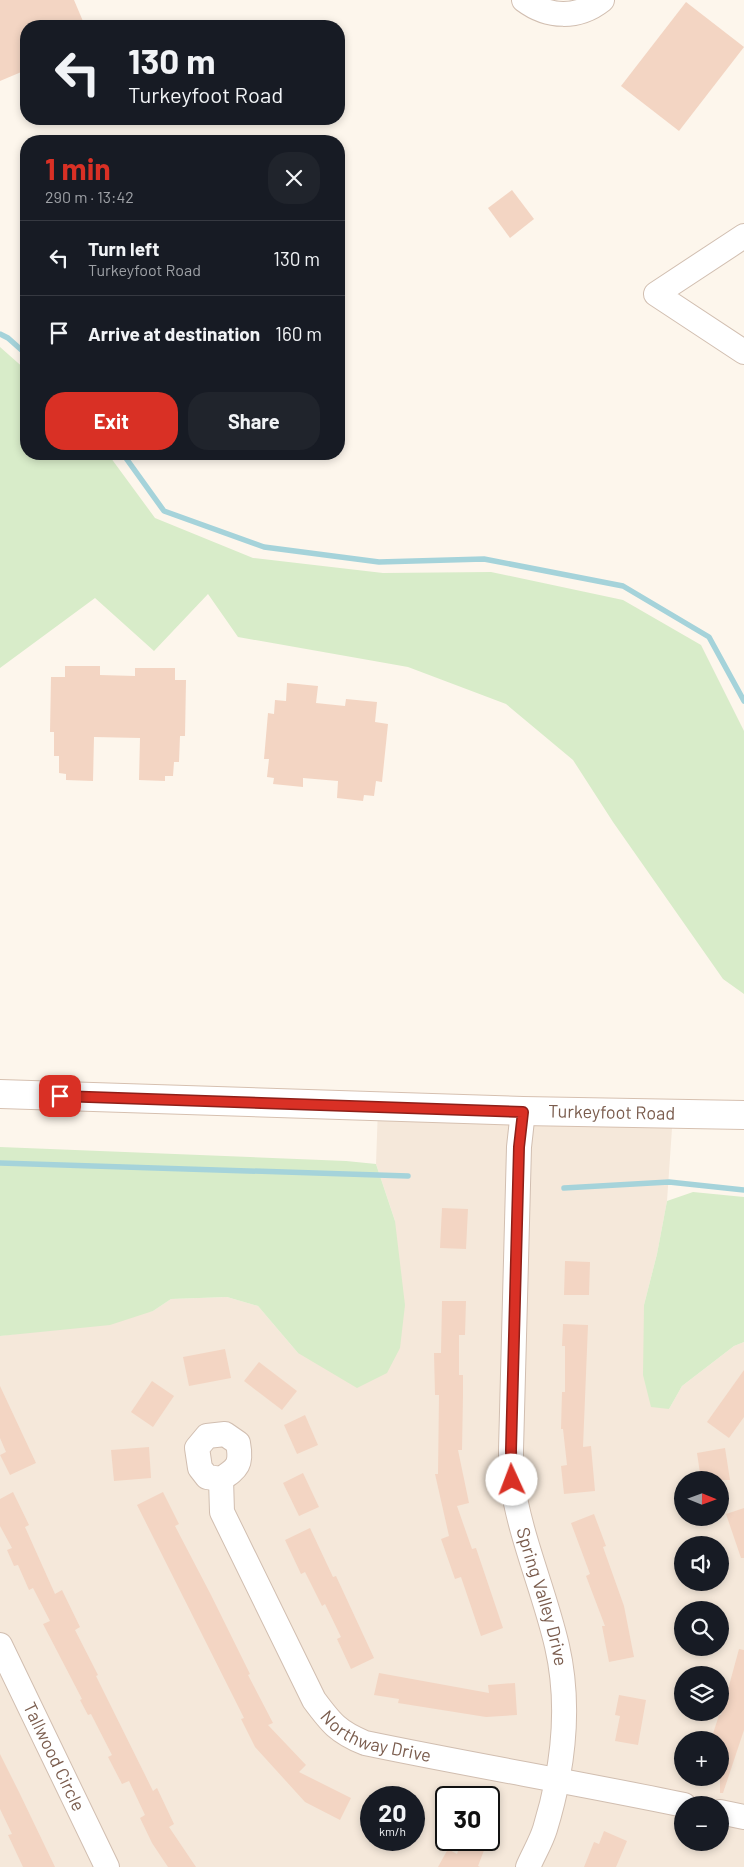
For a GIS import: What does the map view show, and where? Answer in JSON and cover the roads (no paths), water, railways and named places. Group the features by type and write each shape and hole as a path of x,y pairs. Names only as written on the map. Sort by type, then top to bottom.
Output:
{"main road":[{"name":"Turkeyfoot Road","path":"0,1094 523,1112 744,1115"}],"street":[{"path":"524,0 534,7 552,14 573,14 593,8 602,0"},
{"path":"744,236 656,294 744,352"},
{"name":"Spring Valley Drive","path":"523,1112 518,1176 511,1450 512,1480 523,1532 557,1646 564,1694 564,1734 558,1779 544,1831 528,1867"},
{"name":"Northway Drive","path":"221,1479 222,1512 314,1700 333,1725 365,1744 489,1769 558,1779 674,1803"},
{"name":"Tallwood Circle","path":"0,1645 107,1867"},
{"path":"729,1814 744,1817"}],"waterway":[{"path":"0,334 8,338 20,349"},
{"path":"127,460 164,511 264,547 379,562 484,559 623,586 709,637 744,701"},
{"path":"0,1163 408,1176"},
{"path":"564,1188 669,1182 744,1190"}]}
